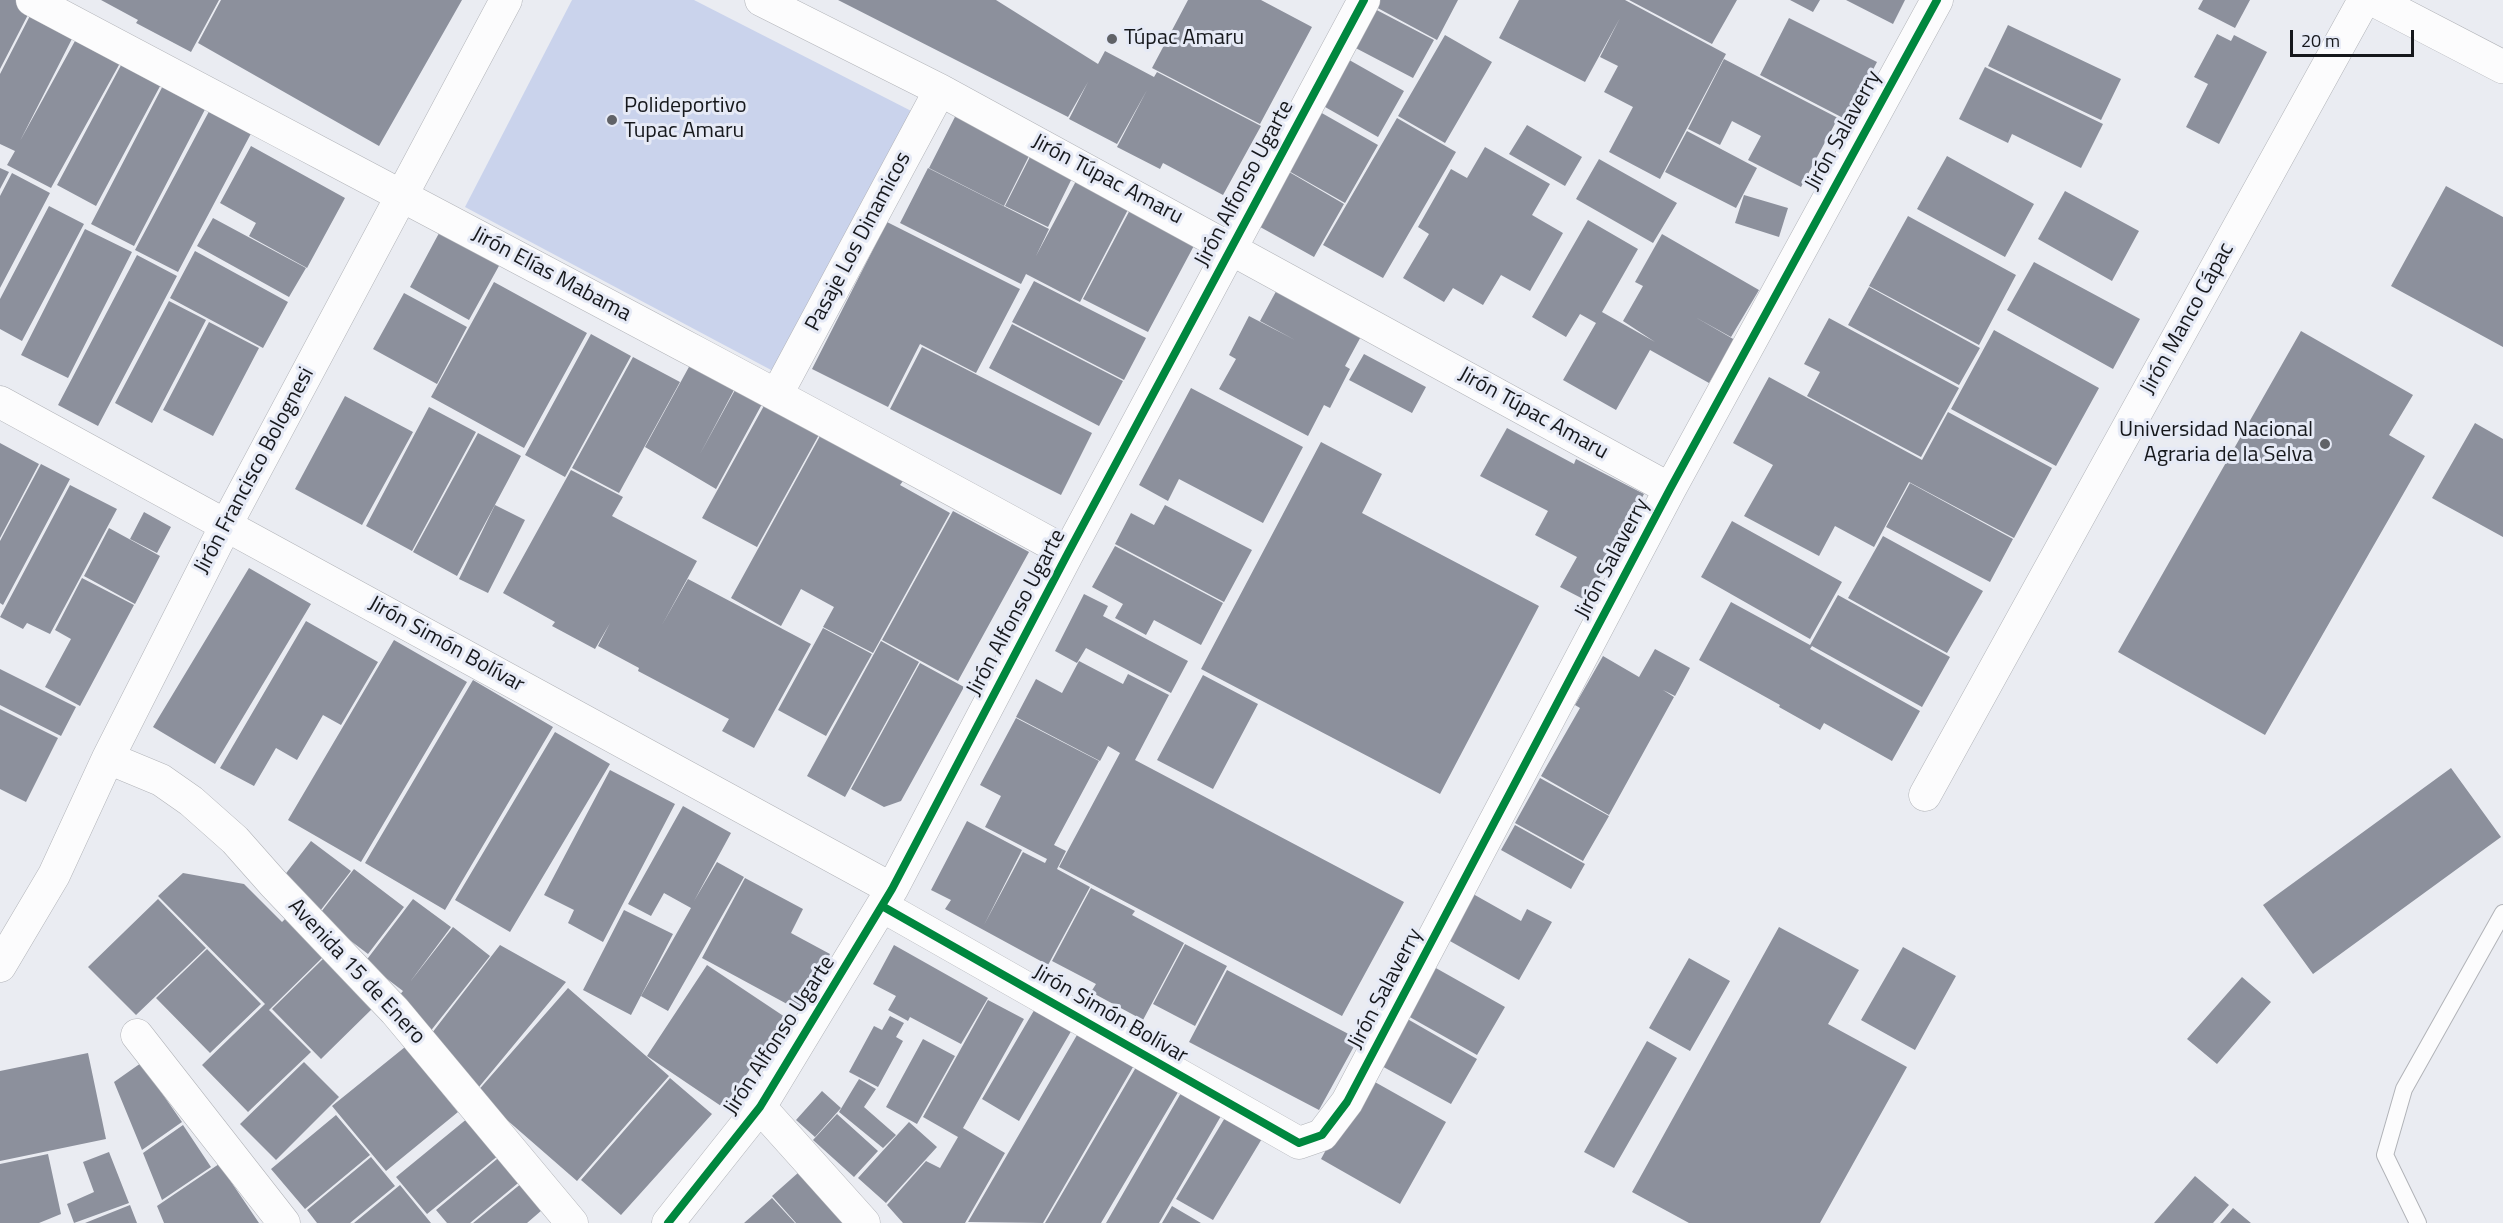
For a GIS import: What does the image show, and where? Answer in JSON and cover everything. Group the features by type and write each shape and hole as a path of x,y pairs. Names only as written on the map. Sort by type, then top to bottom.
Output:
{"highway":[{"path":"2374,0 2503,67"}],"street":[{"name":"Jirón Elías Mabama","path":"32,0 777,394 1068,553"},
{"name":"Jirón Francisco Bolognesi","path":"6,957 54,875 108,758 226,525 399,196 506,0"},
{"name":"Jirón Túpac Amaru","path":"761,0 940,90 1670,489"},
{"name":"Jirón Alfonso Ugarte","path":"668,1223 760,1107 887,897 1364,0"},
{"name":"Jirón Salaverry","path":"1322,1135 1347,1102 1670,489 1937,0"},
{"name":"Jirón Manco Cápac","path":"1925,795 2364,0"},
{"name":"Pasaje Los Dinamicos","path":"777,394 940,90"},
{"name":"Jirón Simón Bolívar","path":"0,402 226,525 887,897 1299,1143 1322,1135"},
{"name":"Avenida 15 de Enero","path":"108,758 161,780 191,801 235,840 395,1011 572,1223"},
{"path":"137,1035 284,1223"},
{"path":"760,1107 864,1223"}],"lane":[{"path":"2418,1223 2385,1155 2404,1089 2503,913"}],"shaded area":[{"path":"572,0 694,0 925,118 788,379 465,207"}],"building":[{"path":"0,0 23,0 33,5 0,69"},
{"path":"101,0 219,0 191,52 136,23 138,20"},
{"path":"221,0 462,0 379,146 198,43"},
{"path":"838,0 996,0 1098,64 1105,51 1154,77 1157,72 1261,126 1223,195 1163,163 1160,169 1117,147 1147,90 1117,144 1069,119 1088,82 1068,117"},
{"path":"1188,0 1261,0 1312,27 1260,124 1152,68"},
{"path":"1374,0 1458,0 1437,40 1372,5"},
{"path":"1519,0 1625,0 1726,54 1660,179 1609,152 1633,107 1604,92 1618,66 1600,57 1620,18 1585,82 1499,38"},
{"path":"1629,0 1737,0 1712,44"},
{"path":"1790,0 1820,0 1813,12"},
{"path":"1846,0 1905,0 1893,24"},
{"path":"2203,0 2250,0 2235,28 2198,9"},
{"path":"1369,6 1434,40 1413,78 1348,44"},
{"path":"34,8 77,29 20,141 81,30 125,54 51,188 7,165 15,151 0,144 0,74"},
{"path":"1789,18 1877,62 1847,120 1760,75"},
{"path":"2008,25 2121,79 2101,120 1988,66"},
{"path":"2217,34 2231,41 2234,35 2267,52 2219,144 2186,127 2208,84 2194,77"},
{"path":"1445,35 1492,62 1445,143 1398,116"},
{"path":"127,54 166,75 96,206 57,185"},
{"path":"1344,57 1404,91 1378,137 1318,103"},
{"path":"1724,59 1838,118 1801,187 1748,160 1761,136 1732,121 1720,145 1688,129"},
{"path":"1985,67 2103,124 2081,168 2012,134 2008,143 1959,119"},
{"path":"169,74 212,96 134,246 91,224"},
{"path":"214,102 256,124 178,272 135,250"},
{"path":"960,107 1035,144 1004,206 929,168"},
{"path":"1320,112 1378,145 1345,203 1287,170"},
{"path":"1397,118 1456,152 1383,278 1323,245"},
{"path":"1527,125 1582,157 1565,186 1509,154"},
{"path":"1687,131 1757,168 1736,208 1665,172"},
{"path":"1036,145 1078,166 1048,227 1005,206"},
{"path":"251,146 345,198 307,268 249,236 256,223 220,203"},
{"path":"1485,147 1550,184 1532,215 1563,233 1530,291 1501,275 1483,305 1453,288 1444,302 1403,278 1429,234 1418,227 1451,169 1467,178"},
{"path":"1947,156 2034,204 2005,257 1917,209"},
{"path":"1599,159 1677,203 1653,243 1576,199"},
{"path":"0,168 9,172 0,189"},
{"path":"928,168 1049,229 1036,256 1083,168 1135,196 1080,302 1026,274 1021,284 900,223"},
{"path":"1284,169 1344,204 1314,257 1253,223"},
{"path":"12,173 50,193 0,288 0,196"},
{"path":"2446,186 2503,217 2503,347 2391,286"},
{"path":"2065,191 2139,231 2112,281 2038,239"},
{"path":"1744,195 1788,208 1779,237 1735,223"},
{"path":"49,206 84,224 22,341 0,329 0,299"},
{"path":"1132,206 1197,240 1148,332 1083,299"},
{"path":"1908,216 2016,275 1979,345 1869,286"},
{"path":"213,218 306,268 289,297 197,246"},
{"path":"1588,220 1638,249 1602,312 1655,342 1623,321 1643,286 1635,282 1662,234 1759,290 1731,337 1695,317 1735,340 1709,383 1650,350 1616,410 1563,380 1596,323 1580,314 1566,337 1532,317"},
{"path":"445,222 505,255 469,320 410,287"},
{"path":"887,222 1020,289 976,373 920,344 888,407 812,369"},
{"path":"85,229 132,252 68,378 21,355"},
{"path":"195,251 288,302 263,348 170,298"},
{"path":"137,255 177,276 98,426 58,405"},
{"path":"2034,262 2140,319 2113,369 2007,310"},
{"path":"1034,281 1146,338 1124,380 1012,322"},
{"path":"494,282 587,333 524,448 431,397"},
{"path":"1280,284 1365,329 1345,366 1350,369 1330,408 1324,405 1308,436 1219,389 1236,359 1229,355 1249,316 1295,340 1260,321"},
{"path":"1869,287 1980,348 1959,385 1848,325"},
{"path":"404,293 467,327 437,384 373,349"},
{"path":"169,301 206,320 152,423 115,403"},
{"path":"1829,318 1959,388 1921,457 1807,396 1820,372 1804,364"},
{"path":"209,322 259,348 213,436 163,410"},
{"path":"1012,324 1123,381 1099,426 989,368"},
{"path":"1994,330 2099,388 2056,466 1951,409"},
{"path":"2301,331 2413,395 2389,435 2425,456 2265,735 2118,652"},
{"path":"591,334 631,356 565,477 525,455"},
{"path":"922,347 1092,433 1061,495 890,409"},
{"path":"1364,354 1426,387 1412,413 1349,380"},
{"path":"633,357 680,382 619,493 572,468"},
{"path":"690,365 734,390 700,454 735,390 762,404 716,489 645,447"},
{"path":"1769,377 1922,460 1948,412 2052,468 2014,538 1909,482 1874,547 1835,526 1819,556 1744,516 1773,465 1733,443"},
{"path":"1191,388 1303,447 1263,523 1179,479 1168,501 1139,485"},
{"path":"771,393 826,422 757,547 702,518"},
{"path":"345,396 413,432 362,525 295,489"},
{"path":"429,407 476,432 412,551 366,526"},
{"path":"2475,423 2503,439 2503,537 2432,498"},
{"path":"1507,428 1574,464 1576,459 1644,494 1587,601 1560,587 1577,557 1535,535 1548,511 1480,476"},
{"path":"478,433 521,456 457,576 413,552"},
{"path":"820,436 903,481 900,485 950,513 873,653 823,627 834,607 801,589 781,626 731,598"},
{"path":"1321,442 1382,474 1362,513 1539,606 1440,794 1201,669"},
{"path":"0,443 39,464 0,538"},
{"path":"41,464 70,479 3,605 0,603 0,541"},
{"path":"571,470 623,497 612,516 697,561 662,625 688,579 811,644 754,748 722,731 729,719 638,671 639,668 598,646 610,623 595,649 552,626 555,622 503,593"},
{"path":"1910,483 2013,539 1990,582 1886,527"},
{"path":"70,485 117,509 50,634 27,623 23,629 0,617"},
{"path":"495,505 525,520 488,593 459,579"},
{"path":"1165,505 1252,550 1224,602 1115,544 1131,513 1154,525"},
{"path":"953,511 1029,552 958,681 882,640"},
{"path":"144,512 171,527 157,553 130,539"},
{"path":"1732,521 1842,582 1810,639 1701,577"},
{"path":"109,528 160,556 135,604 84,576"},
{"path":"1883,536 1983,591 1947,653 1848,598"},
{"path":"1115,546 1223,603 1201,645 1154,620 1146,635 1115,618 1123,604 1092,587"},
{"path":"249,568 311,604 215,764 153,727"},
{"path":"82,578 134,605 80,706 45,687 71,639 55,630"},
{"path":"1084,594 1108,606 1103,616 1188,661 1171,693 1086,648 1077,663 1055,651"},
{"path":"1838,595 1950,657 1922,707 1812,646 1810,649 1920,711 1892,761 1824,723 1820,730 1699,660 1731,602 1810,645"},
{"path":"306,621 378,662 341,725 323,715 297,760 276,748 254,786 220,768"},
{"path":"823,628 872,654 826,736 778,710"},
{"path":"394,640 467,682 361,862 288,820"},
{"path":"881,641 919,662 845,797 807,776"},
{"path":"1655,649 1690,668 1675,696 1663,690 1674,697 1609,815 1541,776 1580,708 1575,705 1603,656 1639,677"},
{"path":"1079,661 1123,684 1128,674 1169,695 1135,760 1404,902 1342,1016 1059,867 1120,753 1108,746 1100,761 1016,717 1036,679 1062,693"},
{"path":"920,663 964,687 901,801 884,807 851,789"},
{"path":"0,669 76,707 61,736 0,705"},
{"path":"1203,675 1258,704 1213,789 1157,760"},
{"path":"473,680 553,727 445,910 365,863"},
{"path":"0,709 58,738 26,802 0,789"},
{"path":"1016,718 1099,761 1054,845 1066,851 1057,869 1090,887 1048,965 945,909 951,900 931,890 967,821 1022,850 984,925 1023,852 1045,863 1047,859 985,827 1001,796 980,785"},
{"path":"555,732 610,764 510,932 455,900"},
{"path":"2451,768 2501,837 2313,974 2263,905"},
{"path":"610,770 675,804 603,942 568,923 574,910 544,895"},
{"path":"1540,778 1609,816 1583,861 1515,823"},
{"path":"683,806 731,833 694,901 717,862 744,877 668,1011 641,996 691,908 664,893 651,916 628,904"},
{"path":"1515,825 1585,864 1571,889 1501,850"},
{"path":"311,841 351,871 317,915 277,885"},
{"path":"354,869 404,907 368,954 318,916"},
{"path":"183,873 244,884 282,922 285,919 323,957 269,1010 311,1052 248,1112 202,1065 265,1004 158,896"},
{"path":"745,878 803,909 791,933 830,954 800,1011 702,958"},
{"path":"1091,888 1135,911 1132,915 1184,943 1143,1020 1091,992 1096,984 1052,961"},
{"path":"1466,890 1521,921 1527,909 1552,922 1519,980 1441,936"},
{"path":"158,899 206,948 136,1015 88,967"},
{"path":"413,899 451,927 410,982 453,927 490,956 429,1033 392,1004 403,991 365,962"},
{"path":"624,910 673,934 631,1015 583,990"},
{"path":"1779,927 1859,970 1828,1024 1907,1067 1820,1223 1689,1223 1632,1192"},
{"path":"1185,944 1227,966 1195,1026 1153,1004"},
{"path":"500,945 566,982 474,1093 425,1042"},
{"path":"894,945 988,998 961,1044 910,1017 908,1021 888,1010 896,996 873,984"},
{"path":"1903,947 1956,976 1915,1050 1861,1020"},
{"path":"207,949 261,1004 210,1053 156,998"},
{"path":"326,956 375,1006 321,1059 272,1009"},
{"path":"1689,958 1730,981 1690,1051 1649,1028"},
{"path":"1427,963 1505,1007 1477,1055 1399,1011"},
{"path":"707,965 785,1017 724,1108 647,1056"},
{"path":"1227,970 1358,1039 1319,1110 1189,1042"},
{"path":"2242,977 2271,1002 2217,1064 2187,1039"},
{"path":"568,988 669,1076 577,1181 476,1093"},
{"path":"988,1000 1024,1019 963,1128 1005,1153 965,1223 903,1223 887,1205 926,1161 940,1168 958,1137 923,1117"},
{"path":"1036,1007 1073,1028 1019,1121 982,1099"},
{"path":"890,1016 904,1023 896,1037 903,1041 878,1087 849,1072 874,1026 882,1030"},
{"path":"1404,1017 1477,1059 1451,1104 1378,1064"},
{"path":"1084,1023 1140,1055 1043,1223 968,1222"},
{"path":"923,1039 955,1056 917,1124 886,1107"},
{"path":"1647,1041 1677,1058 1614,1168 1584,1152"},
{"path":"405,1047 458,1112 386,1171 332,1106"},
{"path":"88,1053 106,1139 0,1161 0,1071"},
{"path":"1142,1057 1184,1082 1101,1223 1045,1223"},
{"path":"304,1062 339,1097 276,1160 240,1124"},
{"path":"141,1063 182,1122 142,1150 114,1082"},
{"path":"1366,1077 1446,1122 1400,1204 1321,1159"},
{"path":"670,1078 712,1114 621,1215 581,1180"},
{"path":"859,1079 876,1089 864,1107 896,1135 883,1148 839,1112"},
{"path":"822,1091 841,1108 815,1137 796,1120"},
{"path":"1181,1093 1221,1116 1159,1223 1106,1223"},
{"path":"837,1114 878,1151 854,1177 813,1140"},
{"path":"336,1115 370,1155 305,1209 271,1169"},
{"path":"1226,1116 1263,1137 1213,1220 1176,1199"},
{"path":"468,1118 499,1155 427,1214 396,1177"},
{"path":"909,1122 937,1147 886,1203 858,1178"},
{"path":"183,1125 211,1167 162,1200 143,1153"},
{"path":"509,1149 529,1174 470,1223 447,1223 436,1210"},
{"path":"109,1152 129,1203 74,1223 67,1204 94,1192 83,1162"},
{"path":"48,1154 61,1214 39,1223 0,1223 0,1164"},
{"path":"371,1157 395,1186 350,1223 317,1223 307,1210"},
{"path":"219,1164 259,1223 164,1223 157,1206"},
{"path":"799,1172 845,1223 796,1223 772,1196"},
{"path":"2195,1176 2229,1205 2213,1223 2154,1223"},
{"path":"528,1178 549,1204 527,1223 473,1223"},
{"path":"400,1185 431,1223 354,1223"},
{"path":"772,1198 795,1223 744,1223"},
{"path":"130,1205 137,1223 85,1223"},
{"path":"1172,1206 1201,1223 1162,1223"},
{"path":"2233,1208 2251,1223 2220,1223"}],"cycle path":[{"path":"668,1223 760,1107 892,889 1068,553 1364,0"},
{"path":"882,906 1299,1143 1322,1135 1347,1102 1670,489 1937,0"}],"place":[{"name":"Túpac Amaru","path":"1112,39"},
{"name":"Polideportivo Tupac Amaru","path":"612,120"},
{"name":"Universidad Nacional Agraria de la Selva","path":"2325,444"}]}
